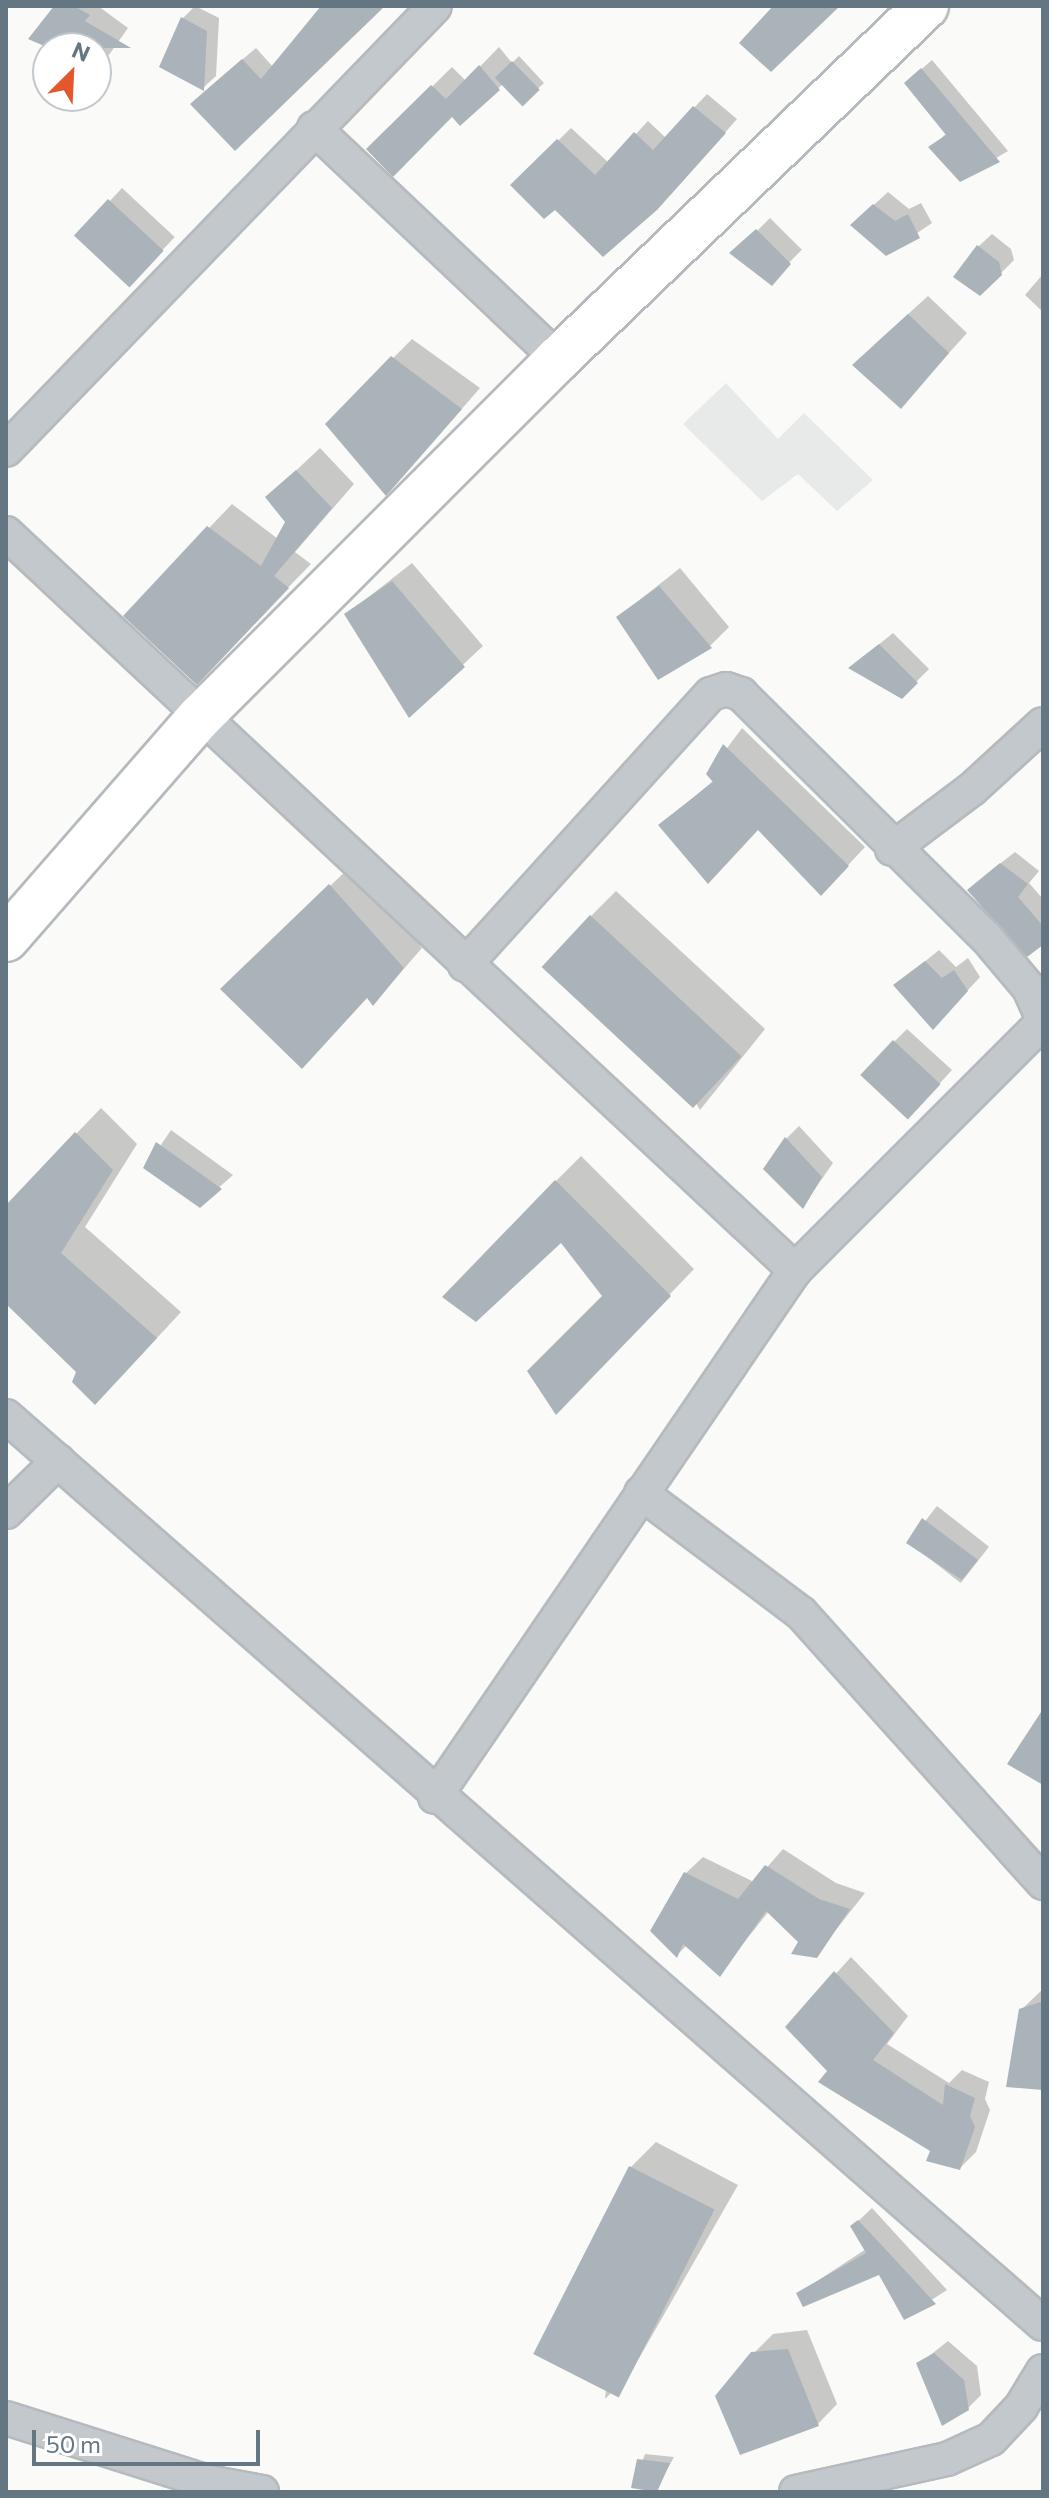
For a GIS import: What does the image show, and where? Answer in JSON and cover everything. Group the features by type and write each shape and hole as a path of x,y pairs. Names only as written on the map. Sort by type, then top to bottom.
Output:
{"main road":[{"path":"6,939 200,717 558,359 926,6"}],"street":[{"path":"6,450 435,6"},
{"path":"314,128 558,359"},
{"path":"6,533 795,1270"},
{"path":"435,1797 795,1270 1043,1021 1029,988 986,937 892,849 741,694 726,689 711,694 465,965"},
{"path":"892,849 1031,752 1043,724"},
{"path":"6,1416 435,1797 1043,2324"},
{"path":"6,1512 58,1461"},
{"path":"641,1493 801,1613 1043,1883"},
{"path":"796,2492 947,2459 991,2439 1021,2407 1043,2371"},
{"path":"6,2418 206,2487 262,2492"}],"shaded area":[{"path":"726,383 778,439 804,413 873,480 837,511 798,474 762,501 683,424"}],"building":[{"path":"54,6 74,6 90,15 85,21 104,32 34,32"},
{"path":"321,6 385,6 235,151 190,104 242,59 261,79"},
{"path":"773,6 840,6 771,72 739,43"},
{"path":"181,17 207,31 204,91 159,67"},
{"path":"112,37 131,48 112,48"},
{"path":"512,61 540,90 523,106 495,78"},
{"path":"479,65 500,90 460,126 452,117 393,177 366,149 431,85 446,99"},
{"path":"921,68 1000,162 960,182 928,147 946,135 904,83"},
{"path":"693,106 726,133 657,210 603,257 555,210 544,219 510,185 557,139 595,175 634,132 653,150"},
{"path":"108,199 164,251 129,287 74,236"},
{"path":"873,204 895,221 908,214 920,238 886,256 850,225"},
{"path":"756,229 791,264 772,286 729,253"},
{"path":"977,245 999,262 1002,275 980,296 953,277"},
{"path":"908,314 949,353 901,409 852,365"},
{"path":"391,356 462,409 386,496 325,424"},
{"path":"296,470 332,508 274,576 289,588 197,685 123,616 207,526 261,566 285,522 265,497"},
{"path":"392,581 465,667 409,718 344,614"},
{"path":"659,586 712,648 658,680 616,617"},
{"path":"879,644 918,683 902,699 848,668"},
{"path":"723,744 849,866 821,896 758,830 708,884 658,825 713,782 706,774"},
{"path":"1000,863 1028,884 1018,897 1043,926 1043,945 1027,957 967,890"},
{"path":"329,884 404,968 373,1006 367,998 302,1069 220,989"},
{"path":"590,915 741,1056 693,1108 542,967"},
{"path":"925,961 942,978 954,970 968,991 933,1030 893,985"},
{"path":"893,1040 941,1084 908,1119 860,1075"},
{"path":"75,1132 113,1170 61,1253 157,1338 95,1405 72,1382 76,1372 6,1304 6,1205"},
{"path":"785,1137 822,1177 803,1209 763,1169"},
{"path":"156,1142 222,1189 200,1208 143,1168"},
{"path":"555,1180 671,1296 556,1415 527,1371 602,1296 561,1243 476,1322 442,1297"},
{"path":"922,1518 978,1560 962,1580 906,1543"},
{"path":"1043,1709 1043,1785 1007,1764"},
{"path":"765,1865 819,1899 850,1909 817,1958 791,1954 798,1942 766,1911 720,1977 683,1944 677,1958 650,1931 684,1872 738,1899"},
{"path":"834,1971 894,2033 873,2060 943,2105 945,2084 975,2098 970,2116 975,2127 960,2170 926,2161 930,2151 818,2082 827,2071 785,2027"},
{"path":"1043,2001 1043,2090 1006,2087 1019,2009"},
{"path":"629,2166 715,2210 619,2398 533,2354"},
{"path":"858,2220 936,2304 904,2320 879,2275 803,2307 796,2293 866,2253 850,2226"},
{"path":"788,2349 819,2426 740,2455 715,2396 751,2352"},
{"path":"934,2353 964,2380 969,2410 942,2426 916,2363"},
{"path":"637,2459 670,2463 657,2492 631,2488"}]}
